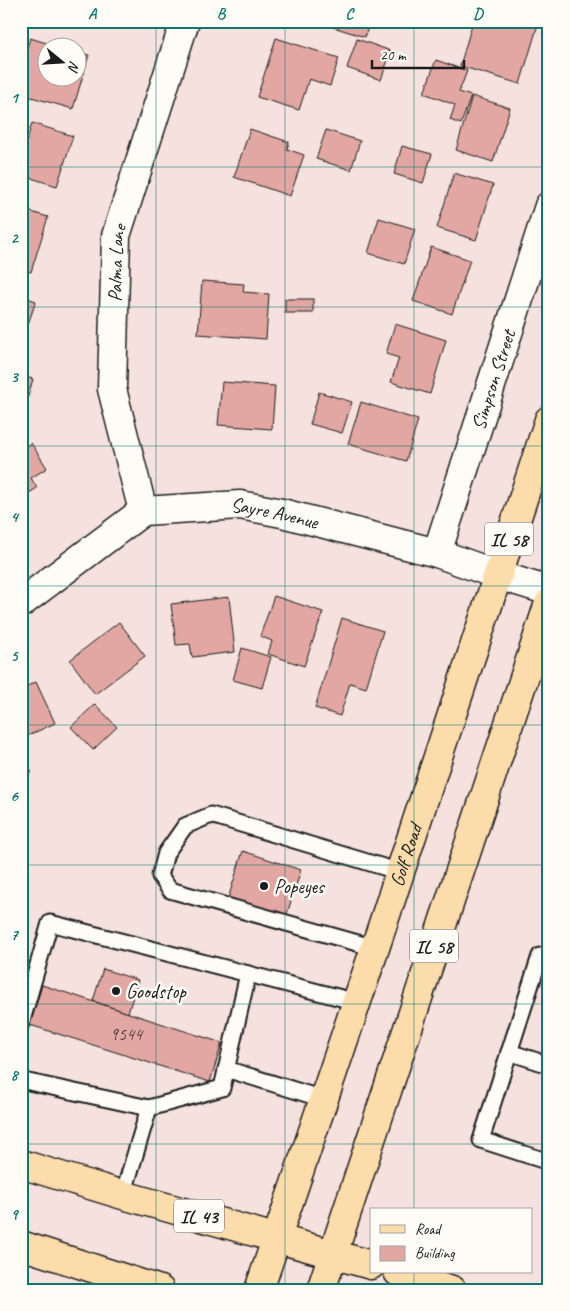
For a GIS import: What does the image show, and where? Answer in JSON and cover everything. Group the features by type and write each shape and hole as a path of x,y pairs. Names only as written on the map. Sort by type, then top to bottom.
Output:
{"main road":[{"name":"Golf Road","path":"258,1290 357,1002 549,420"},
{"name":"IL 58","path":"321,1290 549,603"},
{"name":"IL 43","path":"21,1164 123,1195 370,1264"},
{"path":"21,1245 160,1290"},
{"path":"404,1274 452,1290"}],"street":[{"name":"Palma Lane","path":"143,511 112,389 116,236 184,21"},
{"name":"Simpson Street","path":"437,553 549,206"},
{"name":"Sayre Avenue","path":"143,511 240,505 282,513 437,553 549,591"},
{"path":"21,603 143,511"}],"lane":[{"path":"375,948 170,890 160,876 166,852 185,826 211,815 400,872"},
{"path":"21,1024 50,923 357,1002"},
{"path":"549,959 540,956 481,1140 549,1162"},
{"path":"22,1079 149,1108 222,1088 248,974"},
{"path":"509,1052 549,1065"},
{"path":"226,1069 323,1099"},
{"path":"123,1195 149,1108"}],"building":[{"path":"314,21 370,21 365,37"},
{"path":"473,21 493,23 493,21 539,21 520,84 460,66"},
{"path":"30,38 38,40 38,88 79,88 73,109 21,94 21,67"},
{"path":"276,38 339,58 330,86 309,79 299,110 257,97"},
{"path":"357,39 391,51 381,80 347,68"},
{"path":"436,60 467,71 459,92 471,96 461,124 450,120 455,105 424,93"},
{"path":"472,96 510,108 493,162 456,150"},
{"path":"32,123 73,136 57,186 21,175 21,160"},
{"path":"250,129 289,142 287,149 304,155 290,196 234,177"},
{"path":"326,130 360,141 351,170 316,159"},
{"path":"402,146 432,154 423,183 394,174"},
{"path":"454,173 493,185 476,240 437,228"},
{"path":"21,209 48,217 31,272 21,269"},
{"path":"379,218 415,229 404,264 368,253"},
{"path":"431,247 470,260 452,314 413,301"},
{"path":"202,281 244,284 243,292 269,294 266,339 198,334"},
{"path":"21,296 36,301 21,344"},
{"path":"285,299 313,299 313,313 285,313"},
{"path":"395,324 446,340 430,394 391,382 399,358 386,354"},
{"path":"21,376 33,379 25,407 21,406"},
{"path":"222,382 275,386 272,429 218,425"},
{"path":"319,392 352,402 342,433 310,424"},
{"path":"361,402 418,420 406,461 348,444"},
{"path":"31,443 47,468 31,478 37,488 21,498 21,449"},
{"path":"274,596 323,612 304,666 268,654 272,641 260,636"},
{"path":"229,597 235,652 192,657 190,644 176,645 171,604"},
{"path":"342,618 383,631 366,688 350,683 340,716 315,708"},
{"path":"119,622 145,656 95,694 70,660"},
{"path":"242,648 271,657 262,688 233,680"},
{"path":"36,682 55,723 21,739 21,689"},
{"path":"95,704 117,727 93,750 71,727"},
{"path":"21,760 32,772 21,781"},
{"name":"Popeyes","path":"243,851 301,870 285,920 227,902"},
{"path":"21,967 27,969 21,989"},
{"name":"Goodstop","path":"103,969 138,980 128,1013 93,1001"},
{"name":"Goodstop","path":"42,985 222,1043 210,1082 30,1025"}],"place":[{"name":"Popeyes","path":"264,886"},
{"name":"Goodstop","path":"116,991"}]}
